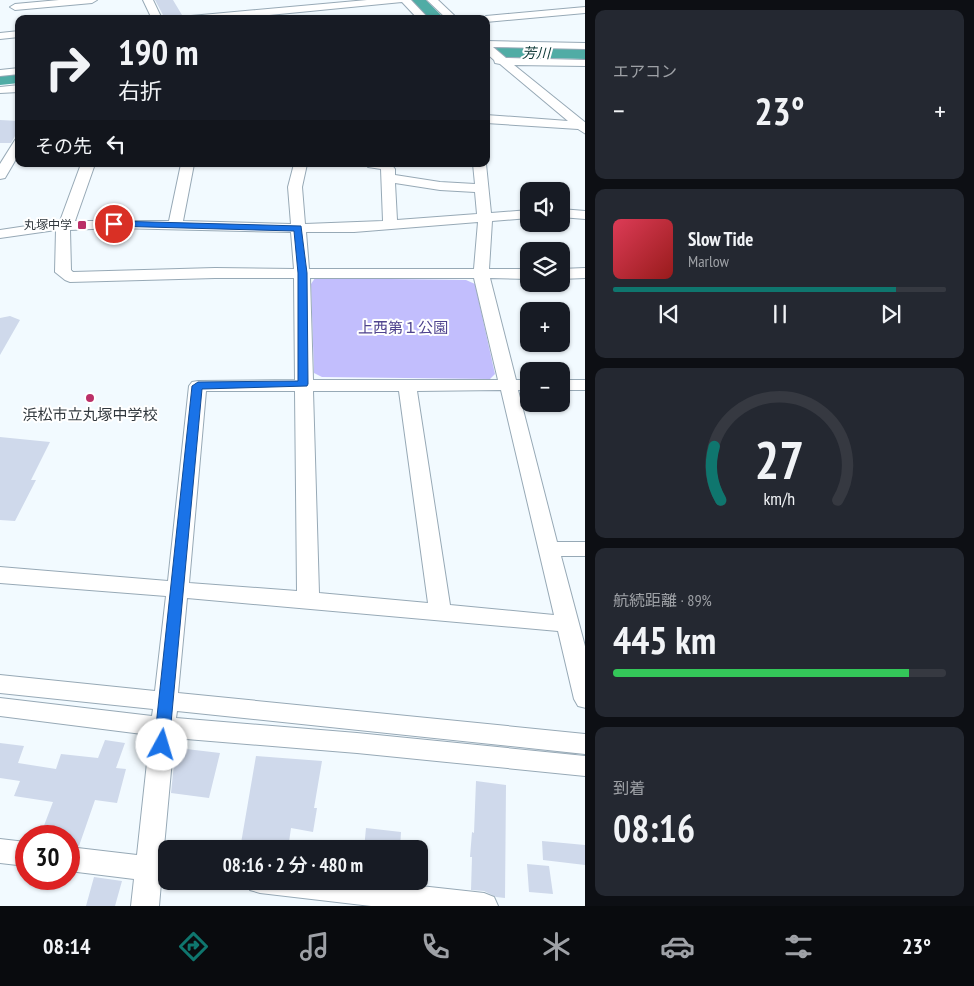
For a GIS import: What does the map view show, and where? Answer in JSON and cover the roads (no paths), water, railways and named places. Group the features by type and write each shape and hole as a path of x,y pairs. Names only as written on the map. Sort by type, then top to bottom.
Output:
{"street":[{"path":"15,7 92,0"},
{"path":"148,0 156,15"},
{"path":"275,0 283,10"},
{"path":"232,15 283,10 308,4 400,0"},
{"path":"405,0 421,14 436,7 447,15"},
{"path":"531,2 547,14"},
{"path":"308,4 317,15"},
{"path":"498,4 529,27"},
{"path":"490,19 585,10"},
{"path":"0,36 15,34"},
{"path":"490,46 585,46"},
{"path":"490,50 584,127"},
{"path":"490,61 585,63"},
{"path":"0,73 15,71"},
{"path":"0,90 15,88"},
{"path":"490,119 584,127"},
{"path":"1,172 15,149"},
{"path":"87,167 64,225 63,272 67,276 302,273 520,274"},
{"path":"175,225 186,167"},
{"path":"299,167 295,187 302,273 308,600"},
{"path":"388,167 390,225"},
{"path":"480,167 486,226 481,275 585,699"},
{"path":"388,178 440,186 483,188"},
{"path":"570,213 585,214"},
{"path":"0,234 64,225 298,228 390,225 520,214"},
{"path":"570,274 585,274"},
{"path":"159,840 163,727 198,386 303,384 520,385"},
{"path":"407,384 440,612"},
{"path":"570,385 585,385"},
{"path":"549,549 585,549"},
{"path":"0,575 308,600 566,624"},
{"path":"0,684 585,744"},
{"path":"0,707 163,727 357,743 585,766"},
{"path":"0,851 15,853"},
{"path":"80,860 158,870 145,906"},
{"path":"341,890 484,906"}],"waterway":[{"path":"417,0 433,15"},
{"name":"芳川","path":"490,52 585,54"},
{"name":"芳川","path":"0,80 15,78"}],"place":[{"name":"丸塚中学","path":"82,225"},
{"name":"浜松市立丸塚中学校","path":"90,398"}],"park label":[{"name":"上西第１公園","path":"403,328"}]}
